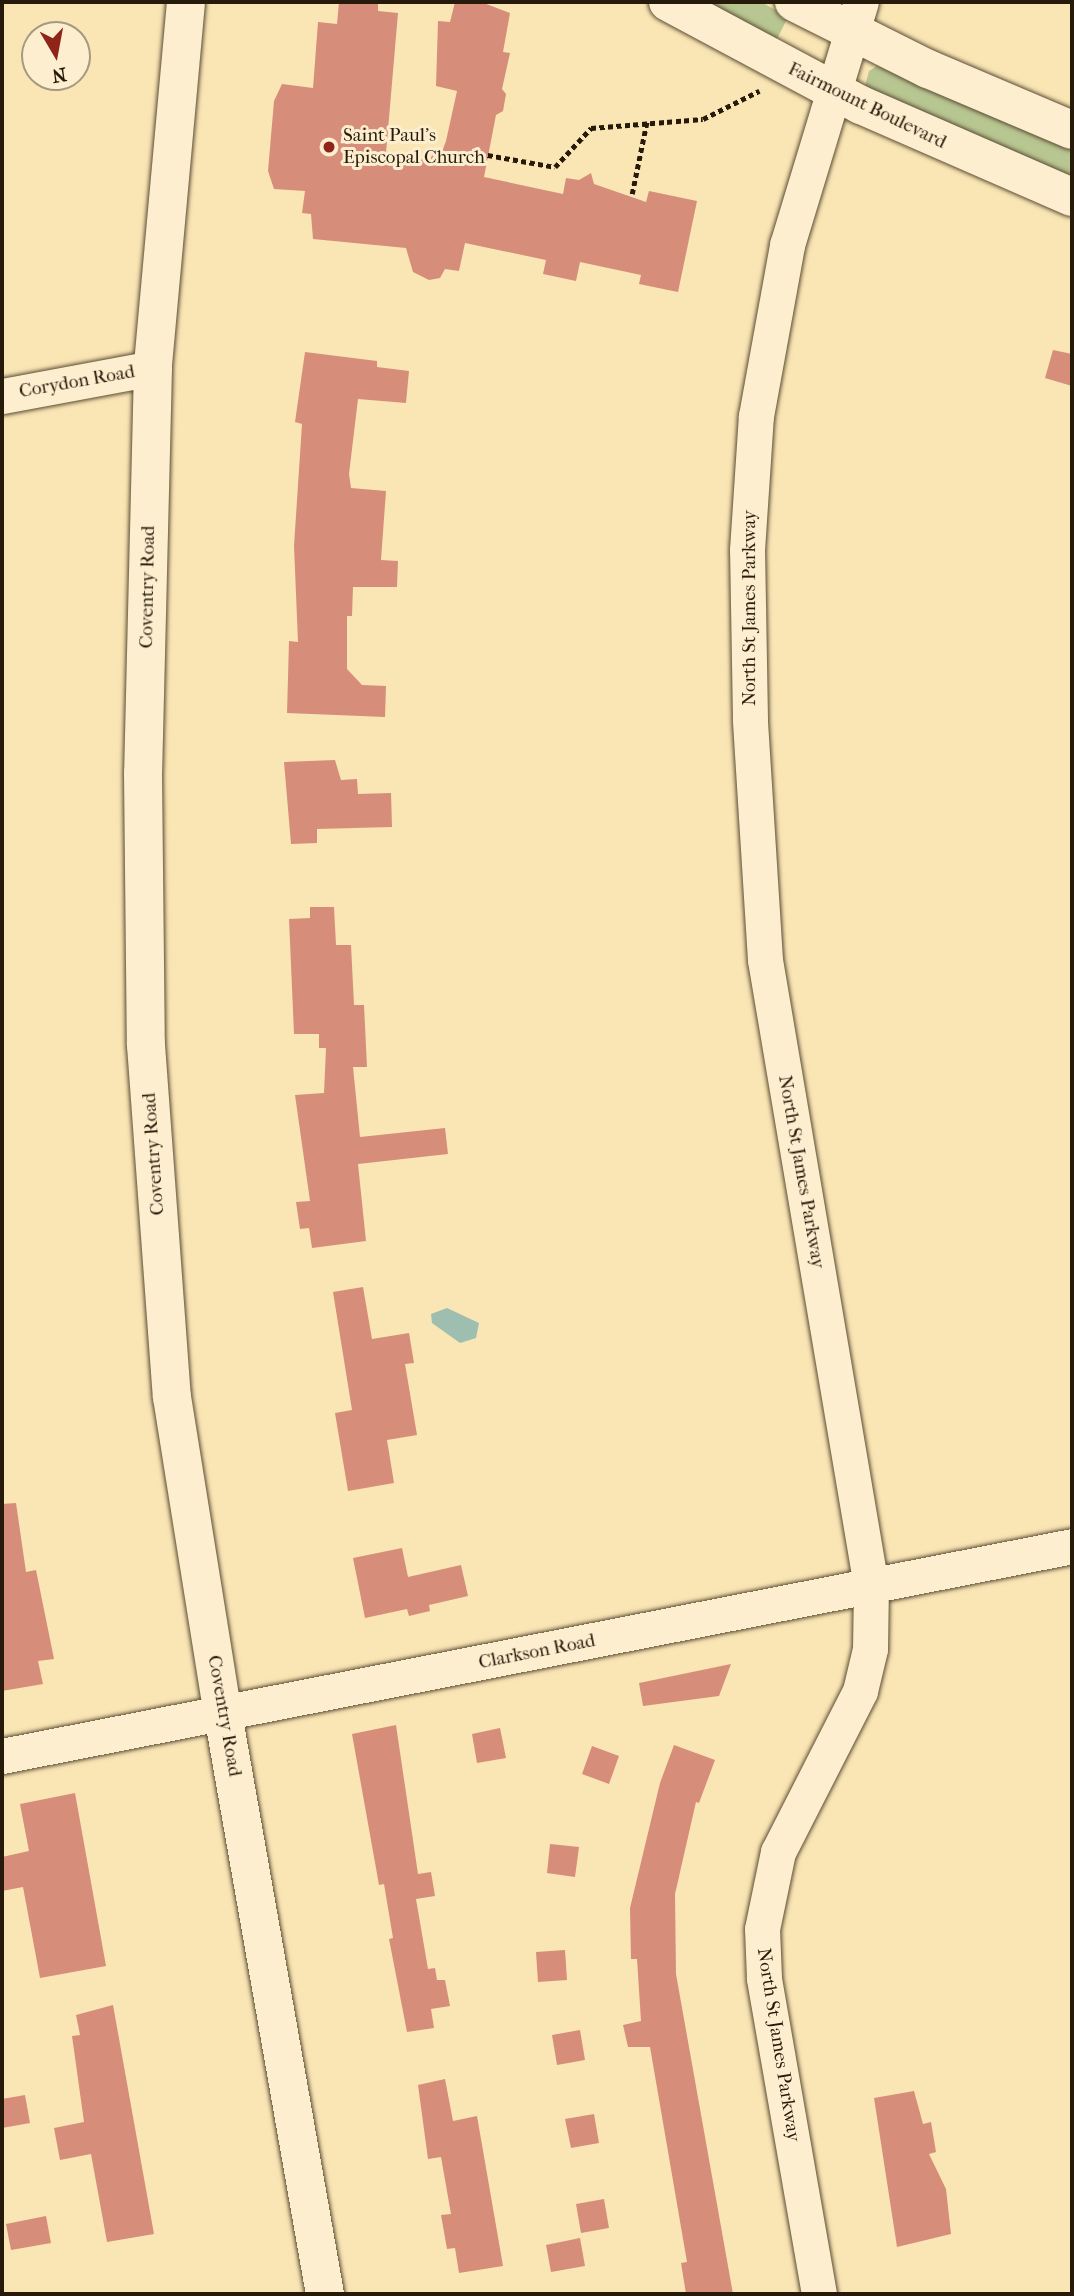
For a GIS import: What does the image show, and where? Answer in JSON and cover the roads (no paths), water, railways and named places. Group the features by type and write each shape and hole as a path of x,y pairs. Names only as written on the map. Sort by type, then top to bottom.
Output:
{"street":[{"name":"Coventry Road","path":"186,2 153,368 143,774 146,1045 172,1397 223,1714 326,2294"},
{"name":"Fairmount Boulevard","path":"668,2 832,90 947,146 1072,197"},
{"path":"794,2 855,17 1072,130"},
{"name":"North St James Parkway","path":"819,2294 764,1978 762,1929 778,1852 860,1691 870,1649 871,1586 765,960 750,719 747,550 757,416 787,245 855,17"},
{"name":"Corydon Road","path":"2,396 153,368"},
{"name":"Clarkson Road","path":"2,1756 1072,1546"}],"place":[{"name":"Saint Paul's Episcopal Church","path":"329,147"}]}
